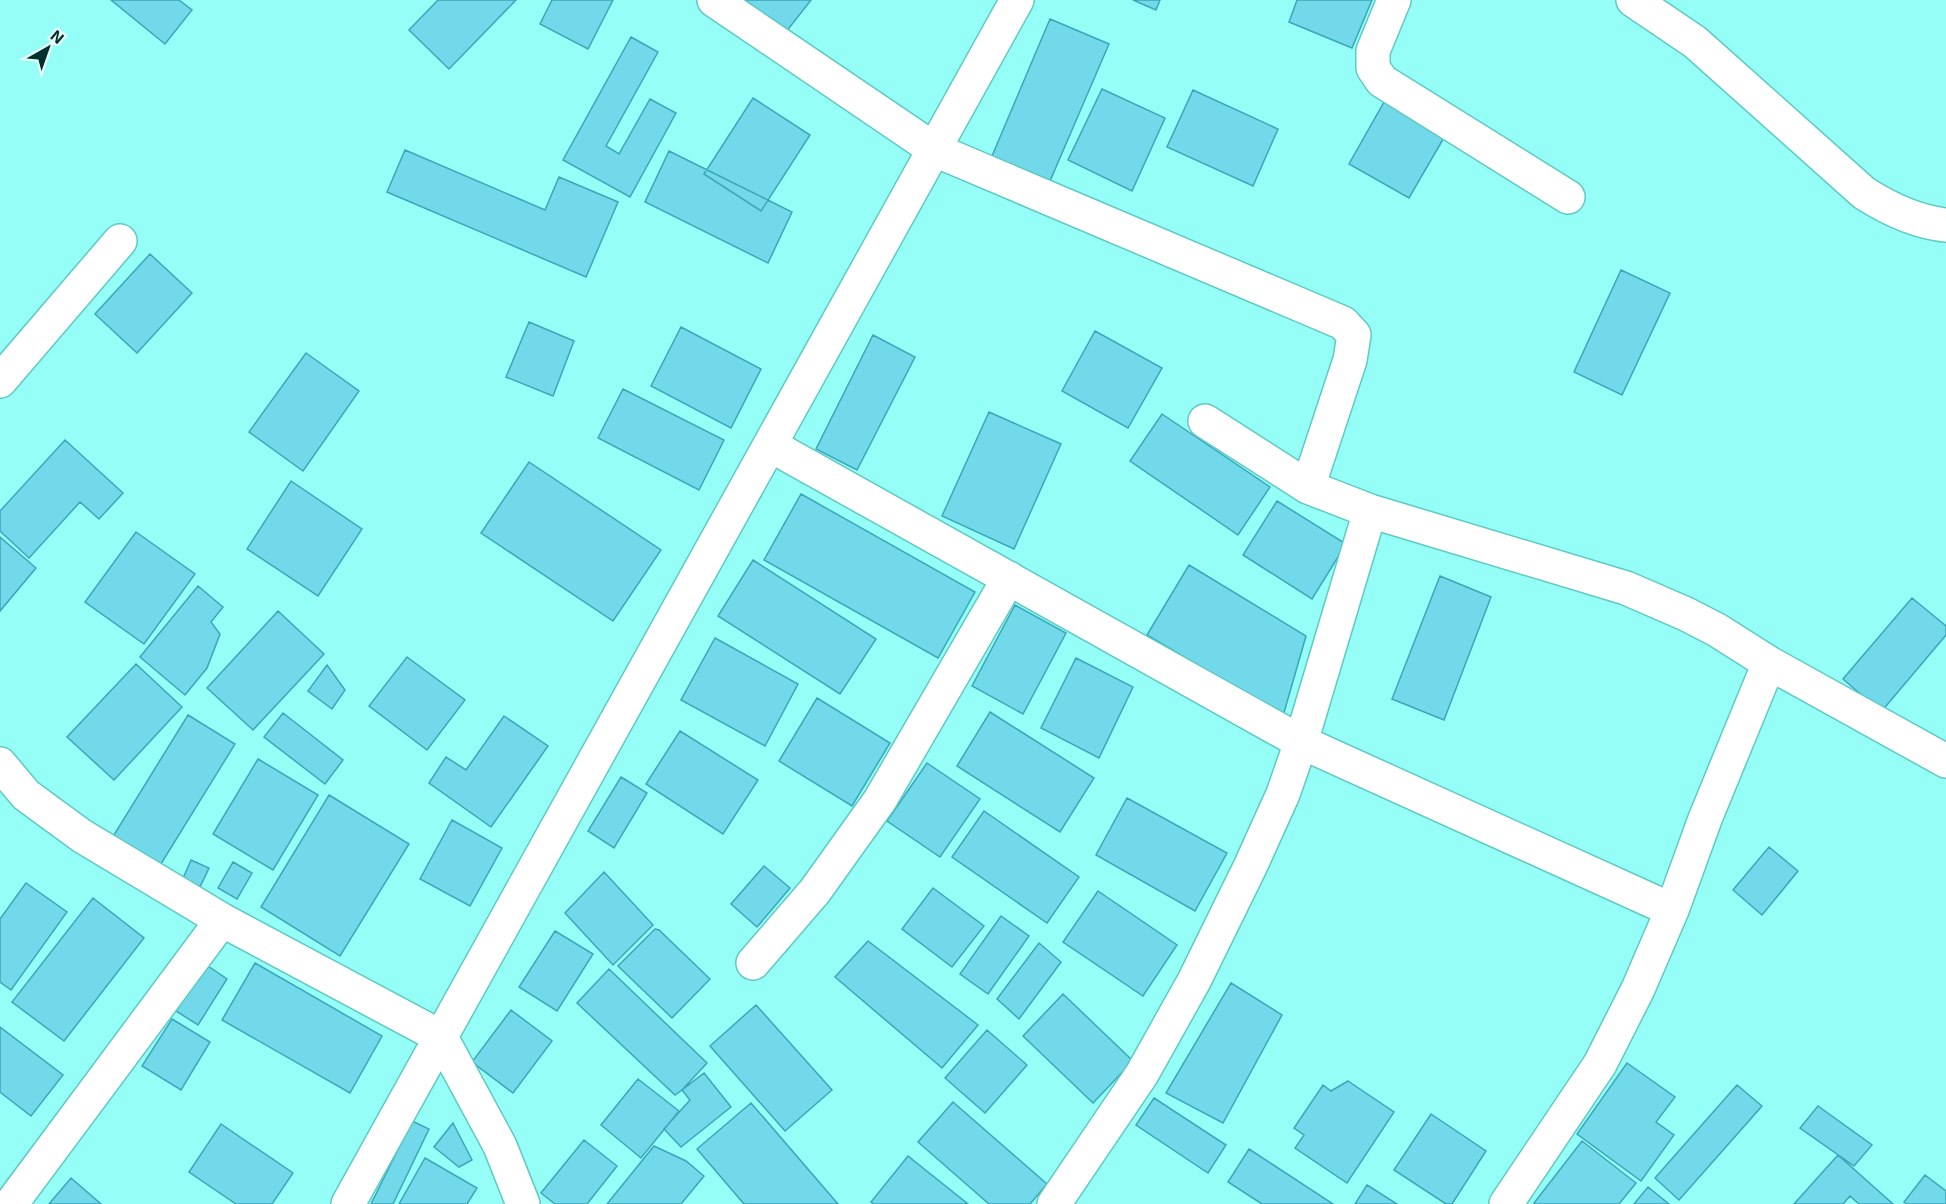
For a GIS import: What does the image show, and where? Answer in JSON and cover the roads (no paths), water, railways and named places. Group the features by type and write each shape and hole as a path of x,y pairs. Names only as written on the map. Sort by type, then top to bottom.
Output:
{"street":[{"path":"714,0 935,150 1343,323 1354,335 1350,360 1308,487"},
{"path":"348,1204 1017,0"},
{"path":"1394,0 1373,51 1373,68 1382,81 1568,197"},
{"path":"1634,0 1695,42 1864,193 1901,214 1932,224 1946,225"},
{"path":"0,381 120,242"},
{"path":"1205,420 1308,487 1370,511 1626,588 1686,614 1718,630 1769,663 1946,761"},
{"path":"770,446 1301,742 1672,910"},
{"path":"1054,1204 1142,1074 1194,981 1269,825 1283,794 1301,742 1370,511"},
{"path":"753,963 815,891 880,800 1009,578"},
{"path":"1506,1204 1600,1064 1638,989 1672,910 1705,819 1769,663"},
{"path":"0,764 26,795 82,836 222,920 441,1037 500,1146 523,1204"},
{"path":"11,1204 222,920"}]}
